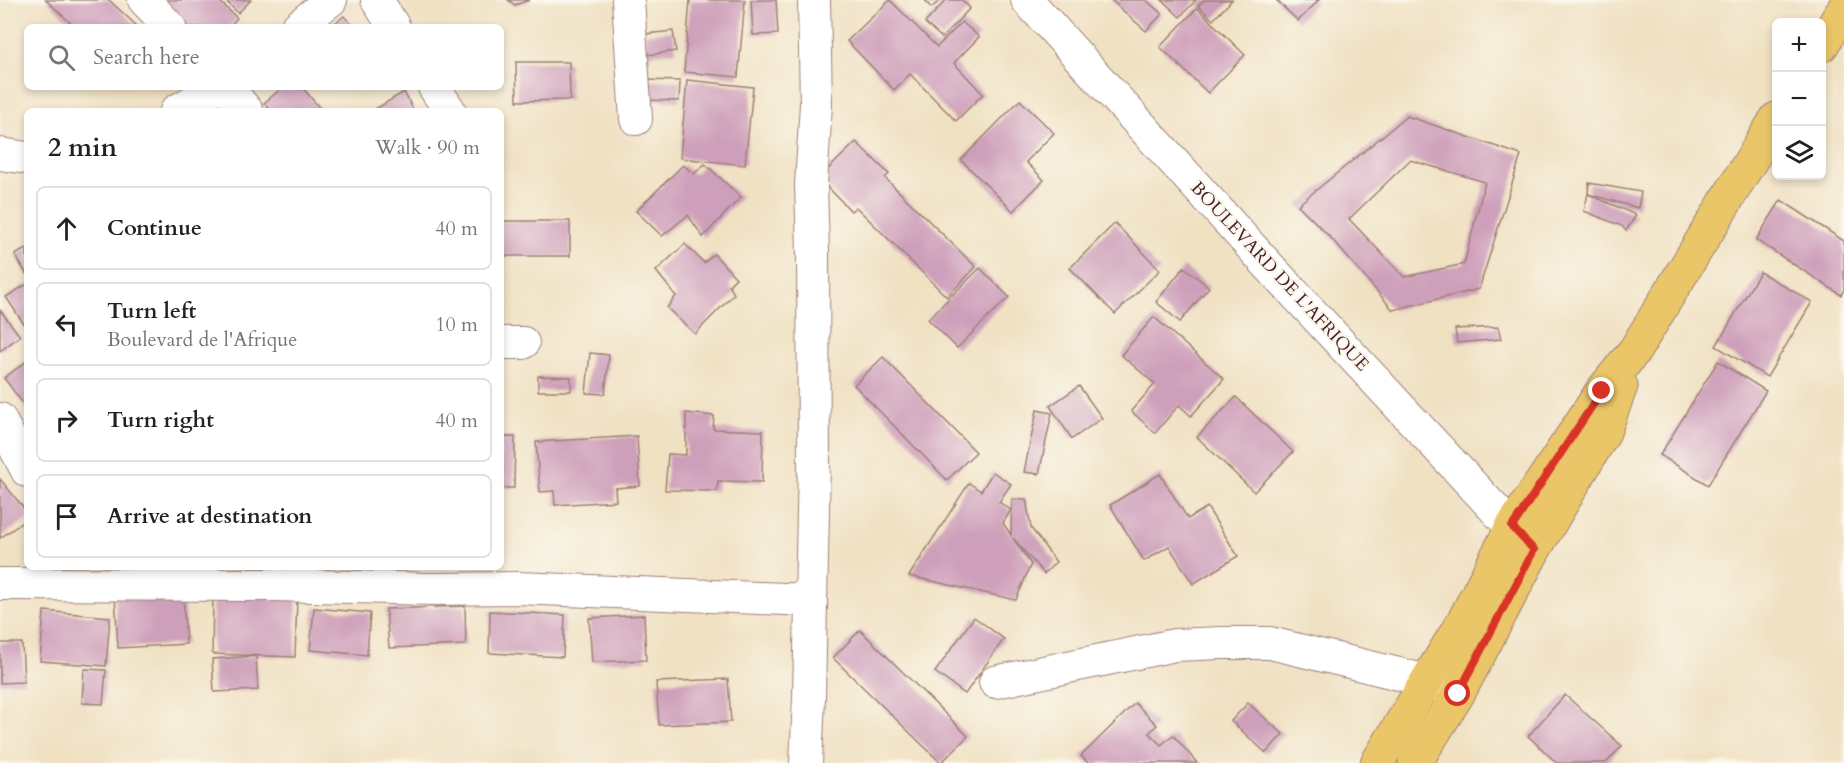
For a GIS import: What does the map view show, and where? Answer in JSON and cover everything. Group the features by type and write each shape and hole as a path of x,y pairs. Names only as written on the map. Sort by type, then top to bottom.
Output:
{"main road":[{"path":"1826,37 1844,8"},
{"path":"1377,763 1465,618 1512,527 1602,391 1635,350 1772,126"},
{"path":"1415,763 1458,694 1534,550 1604,432 1635,350"}],"street":[{"path":"144,0 167,24"},
{"path":"301,24 331,0"},
{"path":"376,0 392,24"},
{"path":"628,0 636,119"},
{"path":"806,763 814,463 811,186 816,104 814,0"},
{"name":"BOULEVARD DE L'AFRIQUE","path":"1027,0 1266,263 1534,550"},
{"path":"181,108 212,90"},
{"path":"230,90 245,108"},
{"path":"436,90 448,108"},
{"path":"0,154 24,158"},
{"path":"0,419 24,465"},
{"path":"0,584 82,575 337,577 432,589 518,588 810,600"},
{"path":"995,682 1175,645 1270,643 1428,681 1458,694"}],"building":[{"path":"46,0 109,0 135,24 72,24"},
{"path":"145,0 218,0 237,18 232,24 170,24"},
{"path":"225,0 251,0 238,13"},
{"path":"508,0 530,0 515,5"},
{"path":"690,0 745,0 738,77 684,72"},
{"path":"751,0 776,0 778,34 753,35"},
{"path":"890,0 937,47 962,22 979,37 954,63 983,94 956,121 910,74 894,90 847,41"},
{"path":"925,0 941,0 931,8"},
{"path":"946,0 962,0 970,8 942,38 925,23"},
{"path":"1111,0 1146,0 1162,14 1146,31"},
{"path":"1162,0 1196,0 1180,17"},
{"path":"1204,0 1232,0 1213,20 1198,6"},
{"path":"1276,0 1319,0 1298,21"},
{"path":"1197,8 1245,55 1208,93 1160,47"},
{"path":"344,16 351,24 334,24"},
{"path":"673,31 676,51 647,55 645,34"},
{"path":"516,62 569,62 570,100 517,101"},
{"path":"646,80 680,81 679,101 646,100"},
{"path":"687,80 753,87 745,165 680,158"},
{"path":"279,90 304,90 320,108 268,108 264,103"},
{"path":"404,92 412,108 377,108"},
{"path":"216,93 226,108 194,108"},
{"path":"1020,100 1054,133 1026,162 1044,180 1013,211 961,160"},
{"path":"1407,116 1521,155 1479,289 1393,310 1330,237 1298,205","holes":["1410,160 1485,182 1464,264 1404,277 1349,219"]},
{"path":"856,142 889,174 885,178 976,267 947,297 856,207 851,211 819,178"},
{"path":"705,164 741,197 703,237 688,215 662,236 636,211 683,165 694,174"},
{"path":"1589,183 1641,192 1638,208 1588,194"},
{"path":"1588,194 1636,215 1626,231 1622,226 1584,211"},
{"path":"1781,200 1844,241 1844,290 1841,295 1756,240"},
{"path":"504,221 570,221 570,256 504,256"},
{"path":"1115,223 1160,270 1115,314 1070,268"},
{"path":"685,244 704,263 714,254 736,278 729,285 734,294 695,334 667,308 676,296 656,271"},
{"path":"24,250 24,270 15,255"},
{"path":"1184,267 1209,287 1180,322 1156,302"},
{"path":"980,268 1009,297 957,348 928,319"},
{"path":"1760,272 1812,302 1767,377 1716,346"},
{"path":"24,286 24,324 6,297"},
{"path":"0,310 20,336 0,351"},
{"path":"1154,317 1224,379 1191,416 1179,405 1155,433 1131,411 1155,384 1121,355"},
{"path":"1498,327 1501,339 1457,343 1455,329"},
{"path":"590,353 609,355 605,394 586,393"},
{"path":"883,357 976,452 947,480 854,385"},
{"path":"1718,361 1766,391 1708,485 1660,455"},
{"path":"24,363 24,405 4,378"},
{"path":"538,376 571,377 571,391 538,391"},
{"path":"1079,386 1102,418 1072,439 1050,406"},
{"path":"1236,397 1293,452 1254,492 1197,437"},
{"path":"1037,410 1052,413 1039,474 1024,472"},
{"path":"686,413 714,416 713,429 763,431 762,482 718,481 717,491 665,490 668,454 686,455"},
{"path":"637,436 640,486 615,488 616,501 555,505 554,491 540,492 536,442"},
{"path":"504,437 515,437 514,488 504,488"},
{"path":"993,472 1011,484 999,502 1011,510 1003,523 1011,535 1012,499 1026,499 1031,528 1056,562 1044,574 1013,538 1031,564 1016,600 909,576 969,483 981,491"},
{"path":"1160,474 1188,519 1207,507 1238,556 1193,584 1169,546 1144,561 1110,505"},
{"path":"0,479 24,508 24,521 0,538"},
{"path":"183,593 186,644 118,648 115,596"},
{"path":"213,595 297,598 295,657 212,654"},
{"path":"465,606 466,645 389,648 386,609"},
{"path":"314,608 370,613 367,655 310,650"},
{"path":"44,611 110,617 106,666 40,661"},
{"path":"490,611 565,615 563,657 489,653"},
{"path":"644,615 646,660 592,662 589,618"},
{"path":"974,617 1004,639 965,694 935,672"},
{"path":"860,630 968,736 941,763 833,658"},
{"path":"0,643 22,643 24,682 0,683"},
{"path":"256,656 258,690 214,692 212,659"},
{"path":"84,669 106,670 103,704 82,703"},
{"path":"728,679 731,722 659,725 656,682"},
{"path":"1565,695 1622,746 1606,763 1557,763 1528,736"},
{"path":"1135,703 1157,725 1149,733 1161,745 1173,735 1197,763 1088,763 1081,756"},
{"path":"1248,703 1283,734 1266,753 1231,721"}],"route":[{"path":"1458,694 1534,550 1512,527 1602,391"}]}
